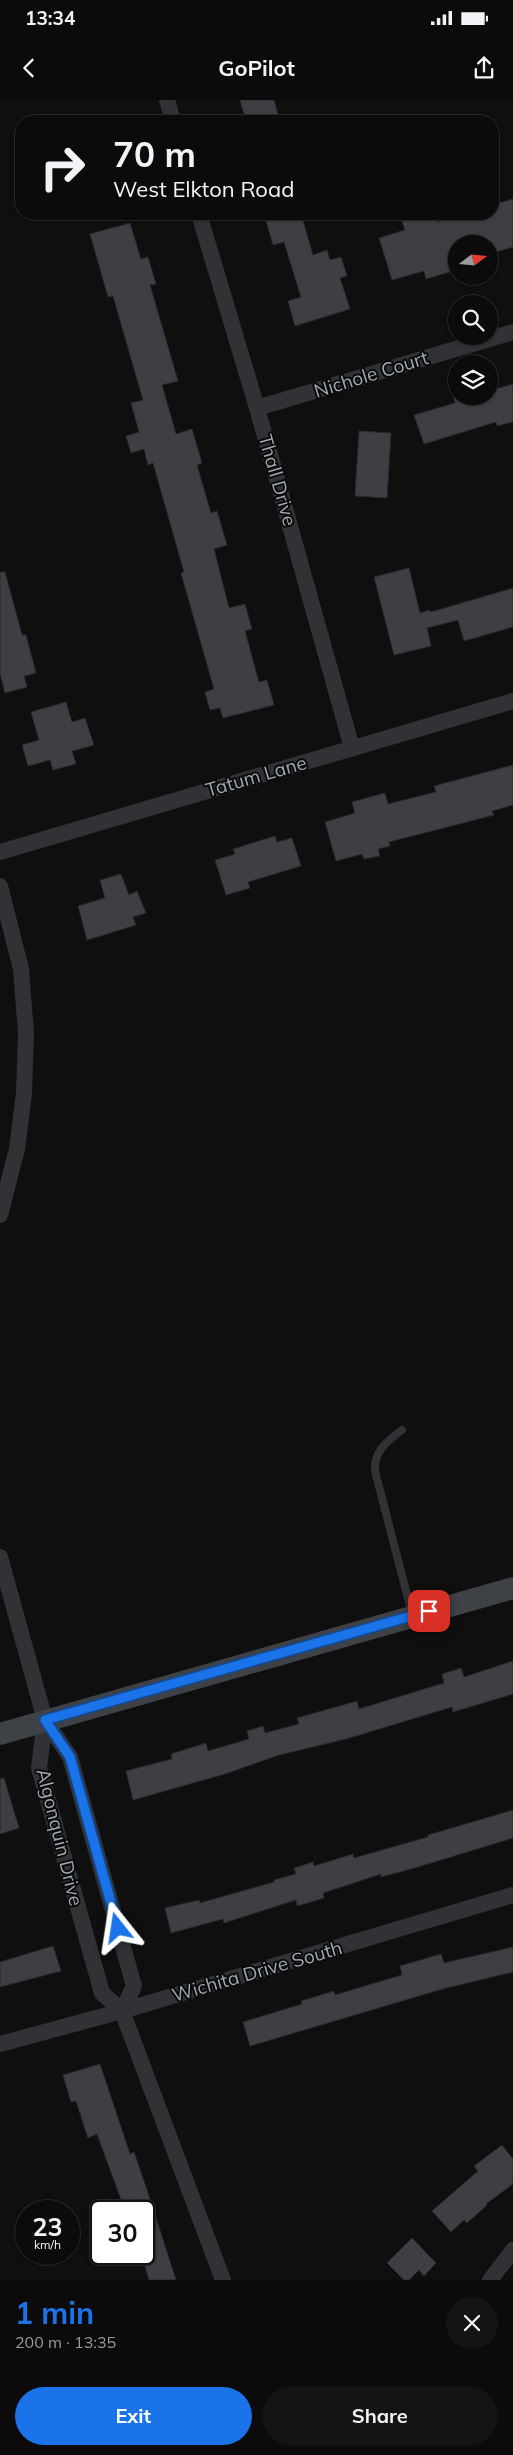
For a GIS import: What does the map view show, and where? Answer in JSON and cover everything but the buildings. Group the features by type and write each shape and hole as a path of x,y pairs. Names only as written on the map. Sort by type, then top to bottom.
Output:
{"street":[{"path":"167,100 171,115"},
{"name":"Thall Drive","path":"202,220 257,408 352,748"},
{"name":"Nichole Court","path":"257,408 513,332"},
{"name":"Tatum Lane","path":"0,852 513,701"},
{"path":"0,886 21,969 26,1034 24,1093 17,1149 0,1214"},
{"path":"0,1557 45,1720"},
{"path":"0,1734 513,1588"},
{"name":"Algonquin Drive","path":"45,1720 70,1757 134,1986 122,2011"},
{"name":"Algonquin Drive","path":"45,1720 39,1768 102,1993 122,2011 223,2280"},
{"name":"Wichita Drive South","path":"0,2044 122,2011 513,1895"},
{"path":"490,2280 513,2250"}],"lane":[{"path":"402,1430 379,1450 374,1460 375,1471 412,1616"}],"route":[{"path":"118,1928 70,1757 45,1720 429,1611"}]}
